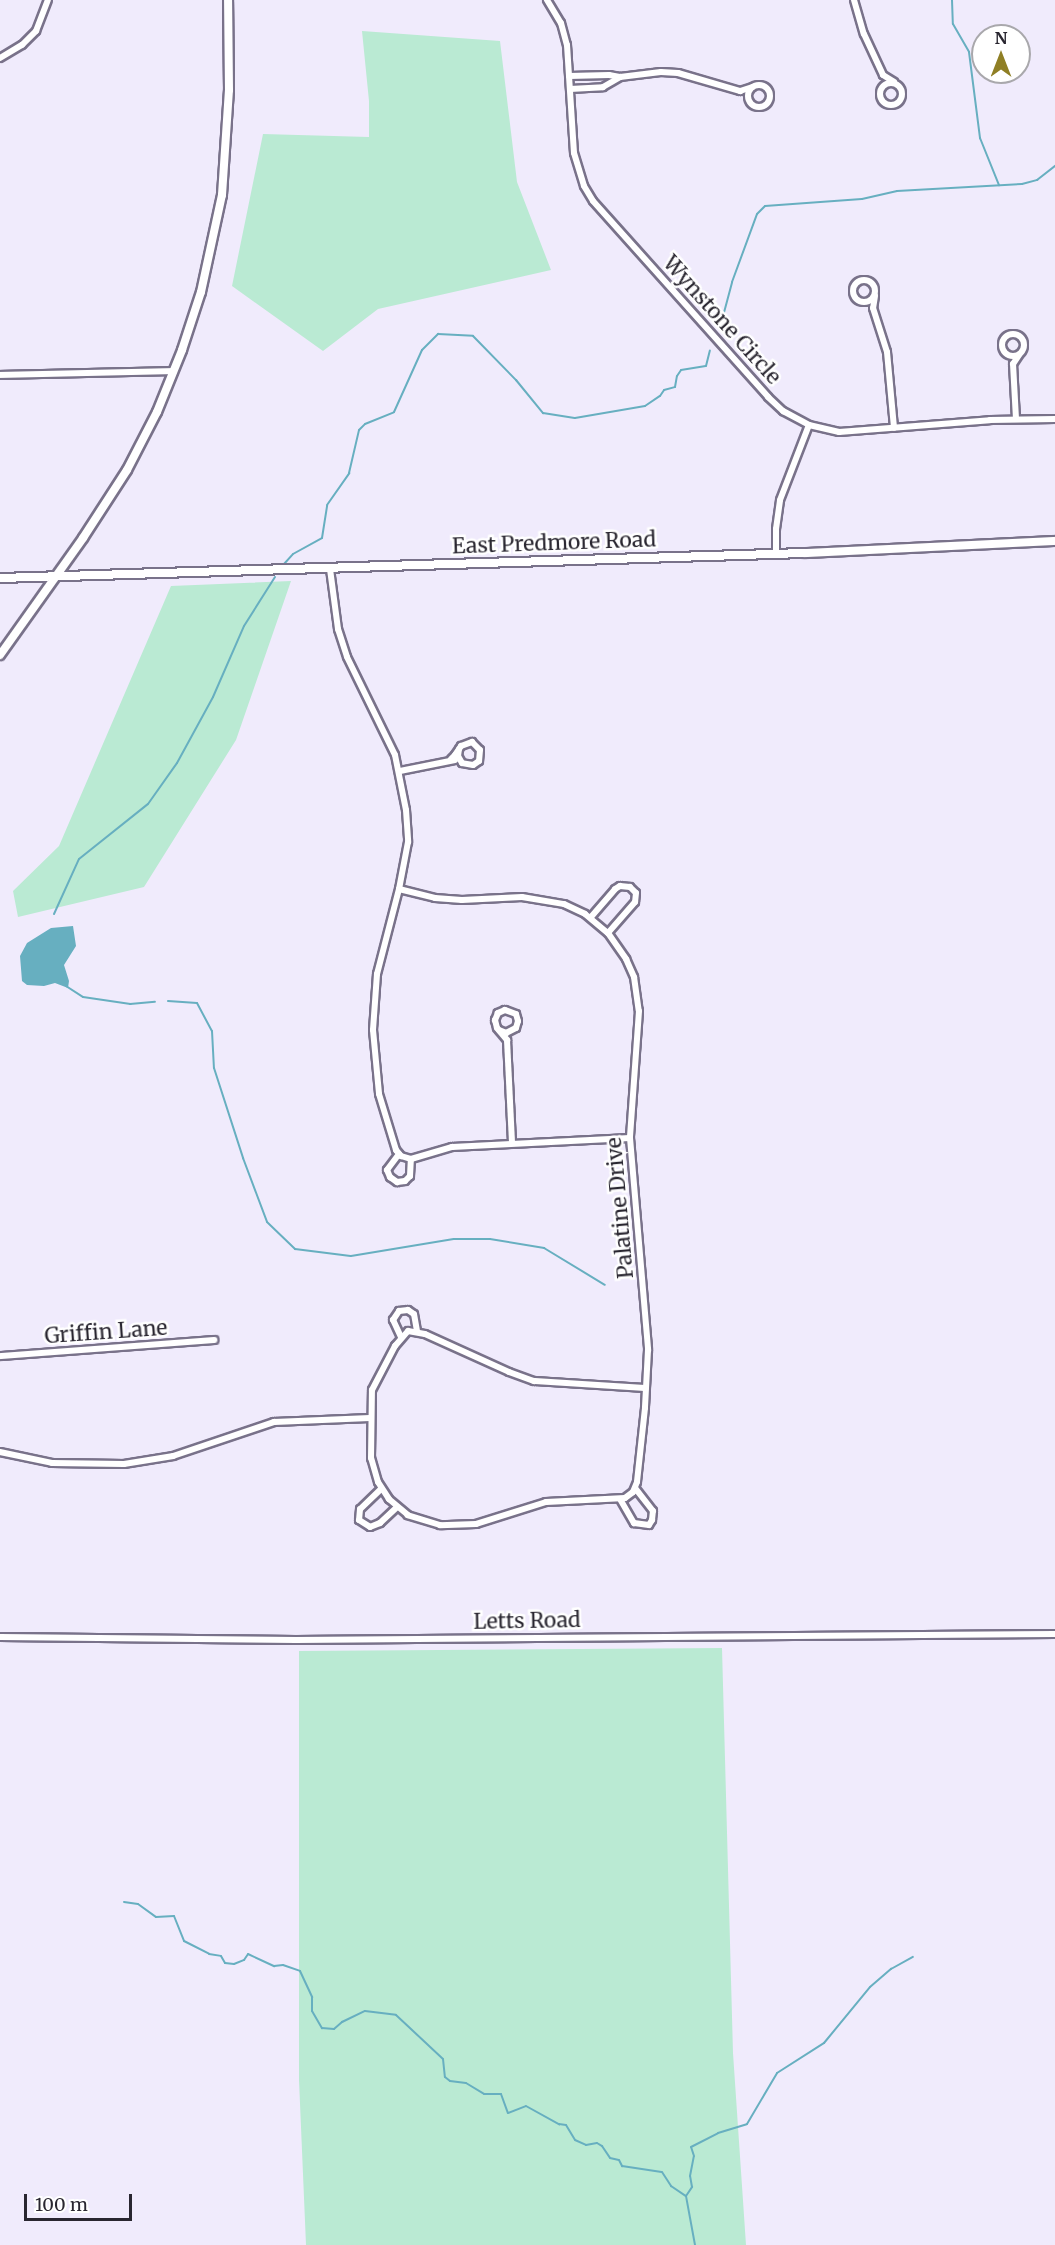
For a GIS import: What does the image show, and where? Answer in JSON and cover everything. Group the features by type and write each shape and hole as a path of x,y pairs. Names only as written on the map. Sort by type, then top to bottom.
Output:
{"street":[{"path":"0,58 22,45 36,31 48,0"},
{"path":"0,656 84,538 126,470 157,412 201,292 219,212 226,157 228,0"},
{"name":"Wynstone Circle","path":"548,0 565,34 577,169 593,201 783,411 809,425 839,432 1016,419 1055,419"},
{"path":"854,0 864,34 883,75 900,86 903,93 901,100 894,105 884,102 880,96 883,75"},
{"path":"569,76 620,77 644,73 678,74 740,91 757,107 765,106 770,100 770,93 766,87 759,84 740,91"},
{"path":"570,89 603,87 620,77"},
{"path":"881,88 886,83 894,82"},
{"path":"748,100 748,93 752,87"},
{"path":"873,308 856,298 853,292 854,285 860,280 868,280 874,285 873,308 887,352 894,428"},
{"path":"862,302 870,301 875,296"},
{"path":"1013,364 1024,347 1023,339 1017,334 1010,333 1002,341 1002,348 1013,364 1016,419"},
{"path":"1006,354 1013,356 1020,353"},
{"path":"0,375 173,371"},
{"path":"776,554 776,526 780,500 809,425"},
{"name":"East Predmore Road","path":"0,578 776,554 1055,541"},
{"path":"330,569 333,604 342,644 388,738 400,771 406,810 408,842 399,889 377,974 373,1030 380,1094 399,1154"},
{"path":"400,771 451,759 469,766 476,764 480,757 480,750 472,742 464,743 451,759"},
{"path":"459,749 458,756 462,763"},
{"path":"591,917 615,889 626,885 633,889 636,893 635,902 608,933"},
{"name":"Palatine Drive","path":"399,889 435,898 462,900 537,898 564,904 591,917 608,933 626,958 638,994 639,1011 630,1138 634,1205 646,1303 648,1350 635,1488"},
{"path":"507,1040 518,1025 518,1017 513,1011 505,1010 496,1016 495,1024 507,1040 512,1143"},
{"path":"499,1030 506,1033 514,1031"},
{"path":"399,1154 411,1158 452,1147 630,1138"},
{"path":"399,1154 387,1170 390,1177 397,1182 405,1181 410,1176 411,1158"},
{"path":"401,1337 393,1320 399,1311 408,1310 414,1314 417,1331"},
{"path":"620,1499 634,1523 639,1526 649,1524 653,1511 635,1488 629,1495 620,1499 531,1504 489,1521 459,1526 423,1522 397,1507 381,1489 371,1458 371,1396 376,1379 401,1337 408,1331 417,1331 534,1381 646,1388"},
{"name":"Griffin Lane","path":"0,1356 214,1340"},
{"path":"0,1452 52,1463 124,1464 173,1456 274,1422 370,1418"},
{"path":"381,1489 360,1509 358,1520 370,1527 380,1523 397,1507"},
{"name":"Letts Road","path":"0,1637 296,1640 1055,1634"}],"green space":[{"path":"362,31 500,41 517,182 551,270 378,309 323,351 232,286 263,134 369,137 369,101"},
{"path":"291,581 236,740 144,887 18,917 13,891 59,846 171,586"},
{"path":"722,1648 733,2053 746,2245 306,2245 299,2080 299,1651"}],"water":[{"path":"73,926 76,946 64,965 69,981 68,988 55,983 44,986 27,985 22,981 20,956 27,943 51,928"}],"waterway":[{"path":"952,0 953,24 969,52 980,138 999,185"},
{"path":"722,320 732,282 757,214 765,206 862,199 897,191 1022,184 1037,180 1055,166"},
{"path":"284,564 293,554 322,538 327,505 349,473 359,430 365,424 394,412 422,350 438,334 473,336 516,380 543,413 575,418 645,406 660,396 664,390 675,387 681,370 706,366 710,350"},
{"path":"54,914 79,859 148,804 177,763 213,697 244,626 275,577"},
{"path":"66,986 83,997 130,1004 155,1002"},
{"path":"168,1001 197,1003 212,1031 214,1068 243,1158 267,1222 295,1249 351,1256 454,1239 490,1239 544,1248 605,1285"},
{"path":"124,1902 138,1904 156,1917 174,1916 184,1941 209,1954 221,1956 225,1963 234,1964 244,1960 248,1954 274,1966 283,1965 300,1971 312,1997 312,2011 322,2028 334,2029 342,2022 365,2011 396,2015 443,2059 445,2077 450,2081 466,2083 484,2094 501,2094 508,2113 526,2106 559,2124 566,2125 575,2140 586,2145 597,2143 602,2146 610,2158 619,2160 622,2166 662,2172 671,2186 686,2196"},
{"path":"695,2245 686,2196 692,2187 690,2176 694,2156 691,2147 718,2133 747,2124 777,2073 824,2043 870,1987 891,1969 913,1957"}]}
